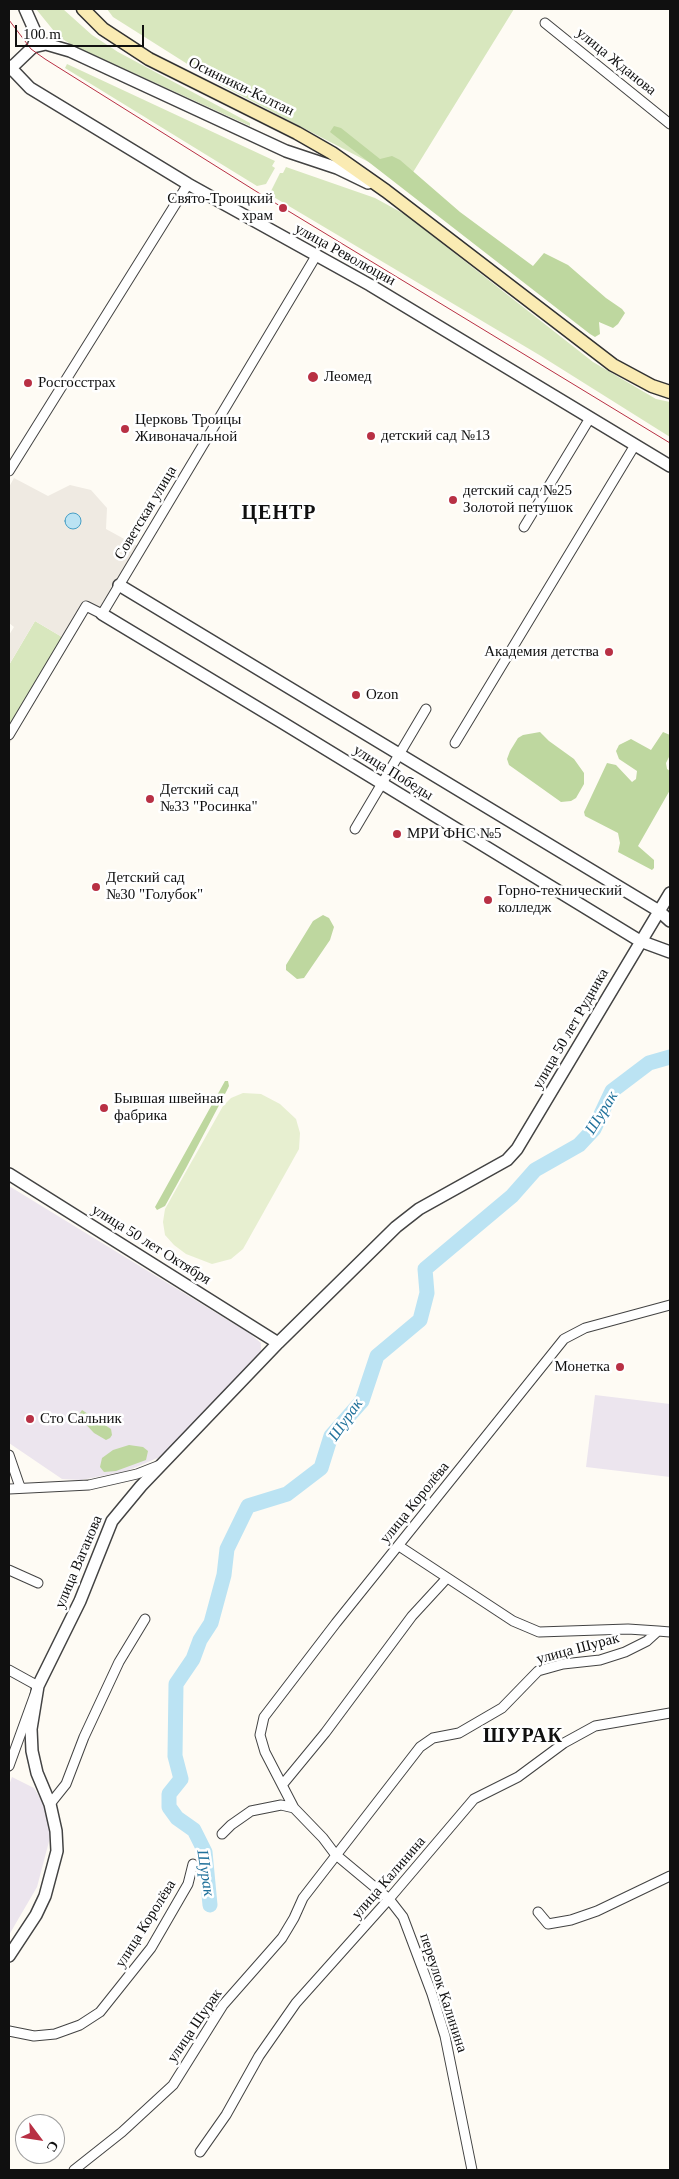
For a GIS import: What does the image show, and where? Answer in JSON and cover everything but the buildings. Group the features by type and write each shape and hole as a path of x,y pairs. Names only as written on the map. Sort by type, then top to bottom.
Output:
{"main road":[{"name":"Осинники-Калтан","path":"83,9 103,29 149,60 297,133 332,153 386,191 614,365 652,386 670,392"}],"street":[{"path":"9,68 33,46 37,36 25,9"},
{"name":"улица Жданова","path":"545,23 670,124"},
{"path":"33,46 46,44 70,51 286,151 337,168 386,191"},
{"name":"улица Революции","path":"9,68 30,88 188,184 462,339 670,466"},
{"path":"9,471 188,184"},
{"name":"Советская улица","path":"102,614 316,256"},
{"path":"524,527 590,418"},
{"path":"455,743 635,445"},
{"name":"улица Победы","path":"119,585 659,911 670,920"},
{"path":"9,735 86,606 102,614"},
{"name":"улица Победы","path":"102,614 283,722 640,941 670,952"},
{"path":"354,829 426,709"},
{"name":"улица 50 лет Рудника","path":"278,1343 396,1227 419,1209 508,1160 517,1149 670,893"},
{"name":"улица 50 лет Октября","path":"9,1174 278,1343"},
{"name":"улица Королёва","path":"294,1808 265,1752 260,1736 264,1717 288,1683 564,1339 585,1328 670,1304"},
{"name":"улица Ваганова","path":"9,1766 38,1686 80,1601 112,1521 122,1506 278,1343"},
{"path":"9,1455 20,1487"},
{"path":"9,1489 89,1485 136,1474 165,1462"},
{"name":"улица Шурак","path":"398,1546 513,1621 539,1632 628,1629 670,1632"},
{"path":"9,1570 38,1583"},
{"path":"283,1784 325,1733 412,1616 447,1578"},
{"path":"50,1804 66,1784 84,1737 119,1662 145,1619"},
{"name":"улица Шурак","path":"74,2170 173,2085 223,2005 282,1938 303,1898 335,1854 420,1747 433,1738 459,1733 502,1708 538,1671 563,1664 600,1660 625,1652 648,1641 658,1631"},
{"path":"9,1670 38,1686"},
{"name":"улица Ваганова","path":"9,1956 36,1915 52,1874 57,1851 57,1838 50,1804 37,1772 32,1751 31,1730 38,1686"},
{"name":"улица Калинина","path":"200,2152 226,2115 259,2056 296,2003 389,1899 474,1799 518,1777 564,1743 595,1726 670,1713"},
{"path":"222,1834 251,1811 281,1805 294,1808 323,1838 335,1854"},
{"name":"переулок Калинина","path":"335,1854 389,1899 403,1917 432,1994 452,2069 456,2099 472,2170"},
{"name":"улица Королёва","path":"9,2031 34,2036 55,2034 80,2025 100,2012 151,1948 188,1884 193,1864"},
{"path":"538,1912 548,1924 570,1920 597,1911 670,1876"}],"shaded area":[{"path":"14,478 48,496 70,485 91,490 107,508 106,529 137,546 97,619 86,612 9,745 9,726 62,637 35,621 9,665 9,635 14,627 9,623 9,487"},
{"path":"9,1186 249,1333 261,1343 261,1351 255,1361 162,1456 127,1471 81,1480 62,1479 9,1443"},
{"path":"595,1395 670,1404 670,1477 586,1467"},
{"path":"12,1777 34,1788 45,1806 52,1830 37,1887 9,1935 9,1785"}],"green space":[{"path":"36,9 63,9 92,35 118,52 250,123 250,126 72,45 58,36"},
{"path":"107,9 514,9 407,182 219,84 113,17"},
{"path":"67,64 275,161 272,166 275,168 266,184 257,186 65,68"},
{"path":"334,126 341,128 380,159 392,156 400,160 460,212 533,266 544,253 568,265 606,298 622,309 625,313 618,324 613,328 599,322 600,334 595,337 590,334 330,132"},
{"path":"286,167 375,198 406,215 593,362 656,399 670,402 670,437 541,356 272,196 271,191 280,173 283,173"},
{"path":"35,621 62,637 9,726 9,665"},
{"path":"540,732 574,759 584,773 584,784 576,798 571,801 561,802 509,765 507,759 518,738 523,735"},
{"path":"663,732 670,735 670,755 666,763 667,769 670,771 670,790 638,846 654,860 654,868 652,870 618,852 620,843 618,833 585,816 584,812 607,763 616,765 632,782 636,779 637,771 619,759 616,751 619,745 631,739 651,750"},
{"path":"323,915 329,918 334,927 330,940 304,978 297,979 286,970 286,965 313,921"},
{"path":"225,1081 228,1081 229,1086 186,1168 165,1206 157,1210 155,1207"},
{"path":"243,1093 261,1094 280,1104 296,1119 300,1133 299,1149 243,1249 231,1259 212,1264 186,1254 165,1235 163,1222 165,1209 223,1106 231,1098"},
{"path":"82,1410 111,1429 112,1435 110,1438 106,1440 94,1433 78,1416"},
{"path":"129,1445 143,1447 148,1451 146,1460 116,1471 104,1472 100,1467 102,1458 113,1450"}],"water":[{"path":"70,513 76,513 81,518 79,527 70,529 65,524 65,518"}],"waterway":[{"name":"Шурак","path":"210,1905 205,1852 194,1830 177,1818 169,1807 169,1794 181,1779 175,1756 176,1684 193,1659 200,1640 211,1623 224,1575 227,1549 248,1506 287,1494 321,1468 331,1436 362,1401 377,1356 420,1320 427,1293 425,1269 512,1196 535,1170 579,1145 594,1129 612,1091 649,1063 670,1057"}],"tram line":[{"path":"9,20 31,49 45,59 262,195 670,443"}],"place":[{"name":"Свято-Троицкий храм","path":"283,208"},
{"name":"Леомед","path":"313,377"},
{"name":"Росгосстрах","path":"28,383"},
{"name":"Церковь Троицы Живоначальной","path":"125,429"},
{"name":"детский сад №13","path":"371,436"},
{"name":"детский сад №25 Золотой петушок","path":"453,500"},
{"name":"Академия детства","path":"609,652"},
{"name":"Ozon","path":"356,695"},
{"name":"Детский сад №33 \"Росинка\"","path":"150,799"},
{"name":"МРИ ФНС №5","path":"397,834"},
{"name":"Детский сад №30 \"Голубок\"","path":"96,887"},
{"name":"Горно-технический колледж","path":"488,900"},
{"name":"Бывшая швейная фабрика","path":"104,1108"},
{"name":"Монетка","path":"620,1367"},
{"name":"Сто Сальник","path":"30,1419"}],"district":[{"name":"ЦЕНТР","path":"279,514"},
{"name":"ШУРАК","path":"523,1737"}]}
